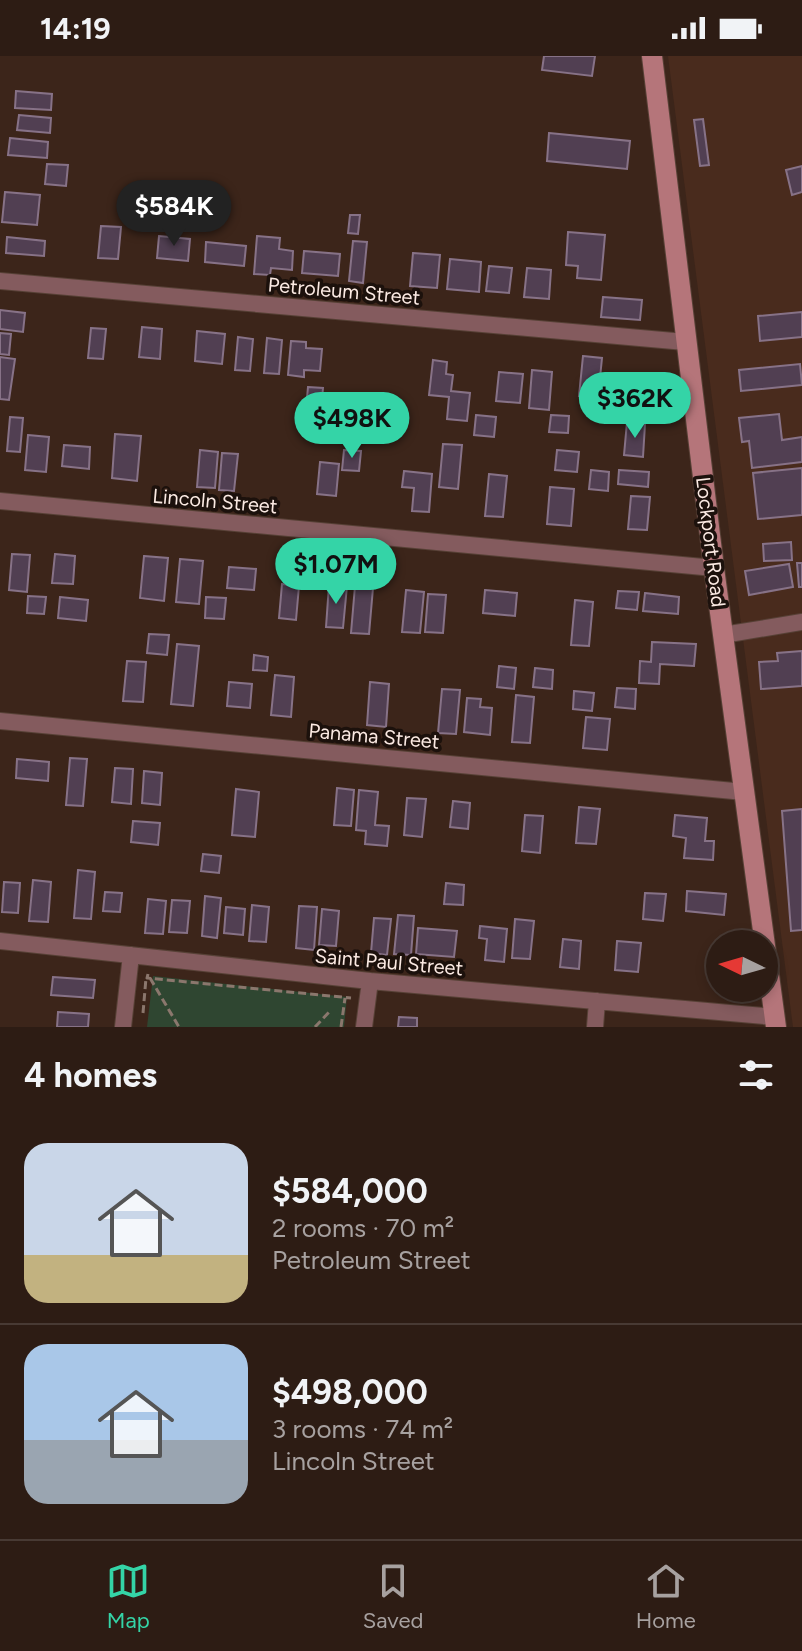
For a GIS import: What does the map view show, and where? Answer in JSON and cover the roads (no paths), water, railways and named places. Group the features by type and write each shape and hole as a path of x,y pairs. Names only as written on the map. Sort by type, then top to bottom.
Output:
{"street":[{"name":"Lockport Road","path":"652,56 714,568 776,1022"},
{"name":"Petroleum Street","path":"0,281 685,342"},
{"name":"Lincoln Street","path":"0,501 714,568"},
{"path":"723,635 802,622"},
{"name":"Panama Street","path":"0,721 744,792"},
{"name":"Saint Paul Street","path":"0,941 776,1022"},
{"path":"123,1027 131,955"},
{"path":"364,1027 370,981"},
{"path":"595,1027 597,1001"}]}
